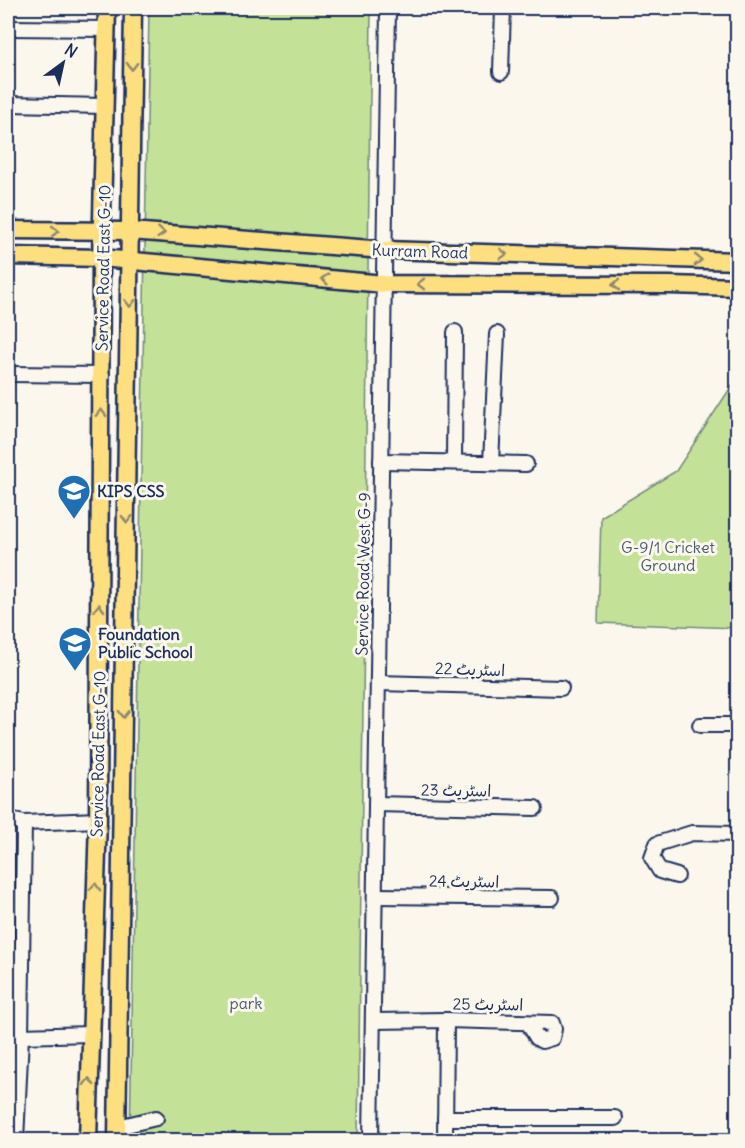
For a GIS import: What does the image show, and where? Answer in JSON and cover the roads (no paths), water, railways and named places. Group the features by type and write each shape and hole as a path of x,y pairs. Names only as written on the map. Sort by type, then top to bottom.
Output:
{"main road":[{"name":"Service Road East G-10","path":"88,1140 98,820 101,258 107,8"},
{"name":"Service Road East G-10","path":"117,1134 133,8"},
{"name":"Kurram Road","path":"8,230 130,231 385,250 738,261"},
{"name":"Kurram Road","path":"8,256 130,260 384,284 738,287"}],"street":[{"name":"Service Road West G-9","path":"371,1140 388,8"},
{"path":"501,72 503,8"},
{"path":"8,28 107,29"},
{"path":"8,104 105,106"},
{"path":"454,462 455,332"},
{"path":"490,463 497,334"},
{"path":"8,374 102,375"},
{"path":"381,461 526,464"},
{"name":"اسٹریٹ 22","path":"378,683 561,688"},
{"path":"700,724 738,725"},
{"name":"اسٹریٹ 23","path":"376,804 535,808"},
{"path":"8,820 24,822 98,820"},
{"path":"16,1140 13,1089 21,1036 14,1022 14,952 23,892 24,822"},
{"path":"677,876 660,871 652,858 657,844 692,833 738,834"},
{"path":"8,892 23,892"},
{"name":"اسٹریٹ 24","path":"375,897 552,898"},
{"path":"445,1140 446,1020"},
{"name":"اسٹریٹ 25","path":"373,1021 446,1020 552,1023 554,1029 552,1038 542,1041 537,1038 531,1028 533,1024"},
{"path":"21,1036 90,1034"},
{"path":"117,1134 156,1118"},
{"path":"445,1118 615,1118"}],"place":[{"name":"KIPS CSS","path":"74,520"},
{"name":"Foundation Public School","path":"75,672"}],"park label":[{"name":"G-9/1 Cricket Ground","path":"668,556"},
{"name":"park","path":"246,1003"}]}
